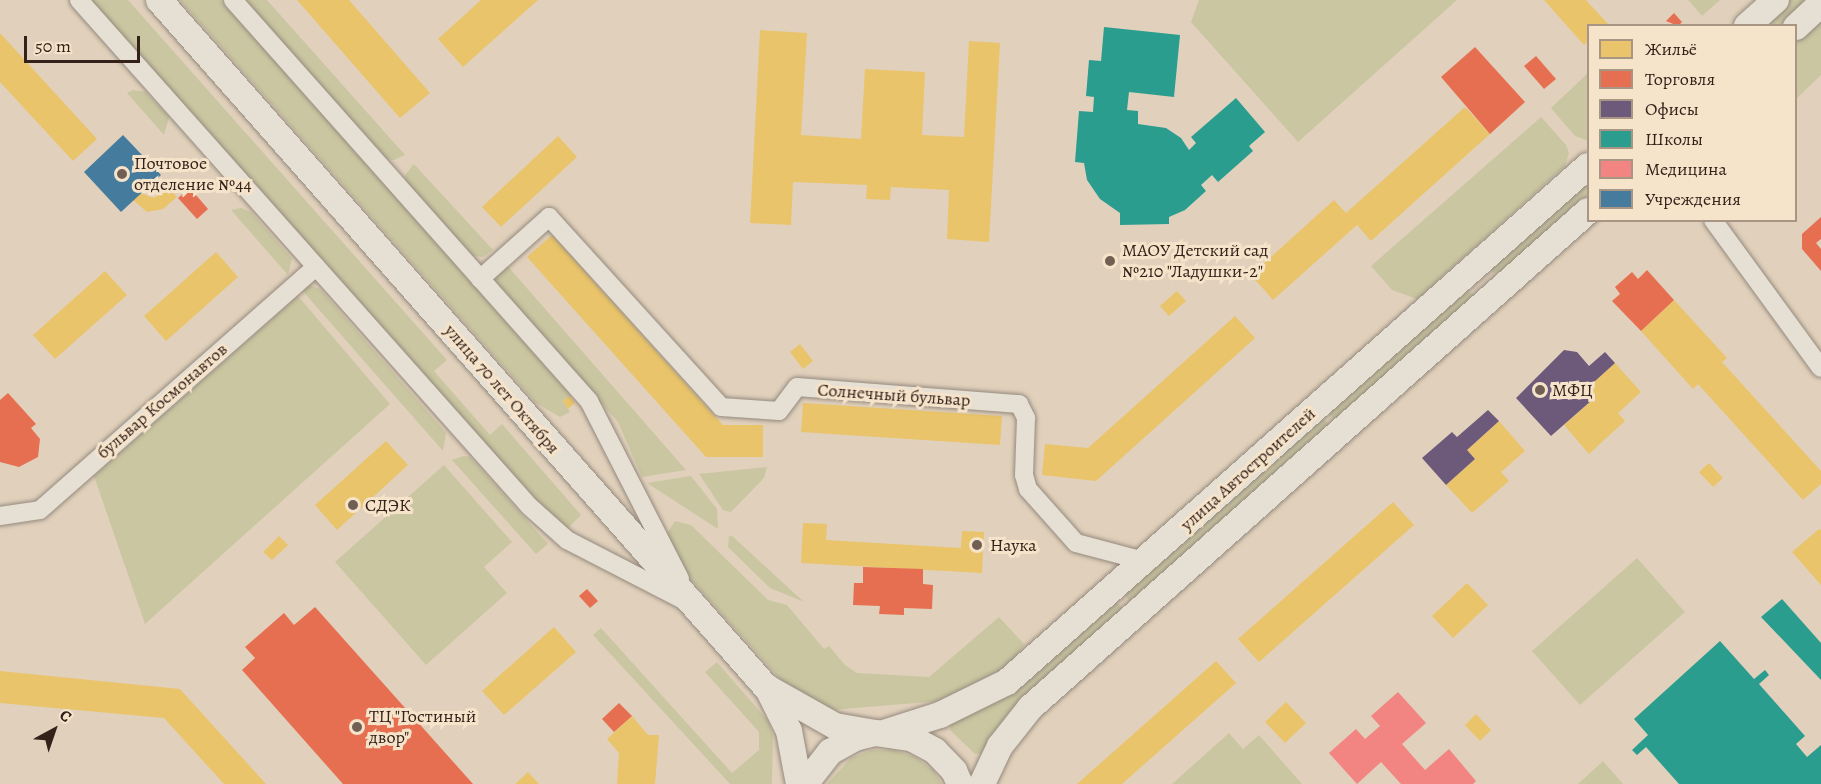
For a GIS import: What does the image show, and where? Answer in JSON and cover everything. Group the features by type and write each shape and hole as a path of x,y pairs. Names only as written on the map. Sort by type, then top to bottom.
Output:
{"main road":[{"name":"улица 70 лет Октября","path":"159,0 766,687 835,726 911,738 935,751 954,771 960,784"},
{"path":"1749,24 1776,0"},
{"path":"1797,26 1821,4"},
{"name":"улица Автостроителей","path":"805,784 830,752 855,738 940,715 1007,682 1587,167"},
{"name":"улица Автостроителей","path":"982,784 1000,746 1030,708 1587,212"},
{"path":"1470,271 1493,296"},
{"path":"766,687 789,731 799,784"}],"street":[{"path":"79,0 529,506 567,540 693,605"},
{"path":"233,0 589,401 693,605"},
{"name":"Солнечный бульвар","path":"480,279 549,217 721,406 779,411 797,387 1019,404 1026,418 1024,476 1028,489 1076,543 1144,561"},
{"path":"1714,222 1821,368"},
{"name":"бульвар Космонавтов","path":"0,516 40,510 316,267"}],"shaded area":[{"path":"87,0 128,0 447,360 434,371 490,435 502,424 581,515 567,529 530,500"},
{"path":"180,0 221,0 571,395 563,401 570,412 560,417 536,403"},
{"path":"243,0 267,0 405,155 394,160 385,159"},
{"path":"1199,0 1457,0 1298,142 1191,22"},
{"path":"1688,0 1720,0 1702,16"},
{"path":"1786,0 1809,0 1781,24 1759,24"},
{"path":"1821,9 1821,75 1797,98 1797,30"},
{"path":"1587,74 1587,140 1575,136 1551,108"},
{"path":"133,90 145,92 169,117 164,135 127,93"},
{"path":"1541,117 1566,145 1569,153 1565,166 1417,299 1392,290 1371,266"},
{"path":"414,164 493,250 483,257 473,256 407,184 405,175"},
{"path":"1587,177 1587,197 1504,271 1493,273 1491,269"},
{"path":"241,208 251,212 292,259 288,275 231,210"},
{"path":"504,262 686,470 642,477 618,422 498,287 495,275"},
{"path":"309,285 320,289 446,433 443,451 300,288"},
{"path":"1465,290 1475,295 1337,422 1326,411"},
{"path":"298,296 390,404 145,624 94,476"},
{"path":"1320,415 1331,427 1132,603 1121,591"},
{"path":"463,456 470,457 548,544 536,554 452,460"},
{"path":"444,465 512,542 484,567 507,593 426,665 335,562"},
{"path":"767,467 764,478 731,512 723,510 699,474"},
{"path":"691,476 717,509 718,529 647,483"},
{"path":"675,521 691,525 768,600 787,605 824,649 829,646 845,665 857,673 929,677 999,617 1024,644 1008,670 952,700 831,710 791,691 688,576 666,535"},
{"path":"729,536 732,536 804,602 770,588 728,547"},
{"path":"1637,558 1685,612 1580,705 1532,651"},
{"path":"1113,598 1125,611 984,753 975,754 950,730 951,722"},
{"path":"601,628 732,773 759,750 759,732 705,672 717,662 768,721 773,736 772,784 730,784 593,635"},
{"path":"1229,733 1243,749 1259,735 1302,784 1172,784"},
{"path":"872,750 894,750 915,757 933,770 942,784 827,784 851,758"},
{"path":"1603,761 1623,784 1578,784"}],"building: Жильё":[{"path":"297,0 349,0 430,93 400,118"},
{"path":"481,0 538,0 463,67 438,39"},
{"path":"1544,0 1586,0 1608,24 1587,24 1587,42 1584,45"},
{"path":"760,30 807,33 801,135 861,139 865,69 925,72 922,135 964,137 969,41 1000,43 989,242 947,239 949,190 891,187 890,200 866,199 867,185 793,182 791,225 750,223"},
{"path":"0,33 97,139 73,161 0,82"},
{"path":"1465,107 1490,134 1371,241 1357,225 1273,300 1251,275 1334,200 1346,213"},
{"path":"558,136 577,157 501,227 482,207"},
{"path":"168,187 177,197 163,209 147,212 133,200 141,193 154,198"},
{"path":"552,235 723,425 763,425 763,457 706,457 527,257"},
{"path":"216,252 238,277 166,341 144,316"},
{"path":"105,271 127,295 55,359 33,335"},
{"path":"1177,291 1186,301 1169,316 1160,306"},
{"path":"1674,300 1727,358 1722,362 1821,471 1821,484 1803,500 1698,384 1693,389 1641,331"},
{"path":"1235,316 1255,338 1096,481 1042,475 1045,444 1088,448"},
{"path":"800,344 813,361 803,369 790,352"},
{"path":"1615,363 1641,392 1618,413 1625,421 1589,454 1564,425 1592,400 1584,391"},
{"path":"570,396 575,403 568,409 563,401"},
{"path":"803,403 1002,416 1000,445 801,432"},
{"path":"1499,421 1525,451 1501,472 1509,481 1472,513 1446,485 1475,459 1467,450"},
{"path":"386,441 408,465 337,530 315,505"},
{"path":"1709,463 1723,478 1713,487 1699,472"},
{"path":"1393,502 1414,525 1259,662 1238,639"},
{"path":"803,523 827,524 826,540 961,548 962,531 984,532 982,573 801,563"},
{"path":"1819,529 1821,530 1821,585 1792,552"},
{"path":"279,536 288,545 272,560 263,552"},
{"path":"1467,583 1488,605 1453,638 1432,616"},
{"path":"554,627 576,652 504,715 482,691"},
{"path":"1216,661 1236,683 1122,784 1077,784"},
{"path":"0,671 180,689 266,784 224,784 164,718 0,703"},
{"path":"1286,702 1306,723 1285,743 1265,722"},
{"path":"1476,714 1491,730 1480,741 1465,725"},
{"path":"632,716 648,735 659,735 655,784 617,784 619,753 607,739"},
{"path":"528,772 539,784 515,784"}],"building: Торговля":[{"path":"1674,13 1682,22 1673,24 1666,21"},
{"path":"1475,47 1525,102 1490,134 1441,77"},
{"path":"1536,56 1556,79 1544,89 1524,66"},
{"path":"190,188 208,209 197,219 178,198"},
{"path":"1821,217 1821,239 1816,243 1821,249 1821,271 1802,249 1802,234"},
{"path":"1647,270 1674,300 1641,331 1612,301 1620,294 1615,287 1632,272 1638,279"},
{"path":"8,393 36,424 31,428 40,439 38,457 19,467 0,462 0,400"},
{"path":"863,567 923,569 923,584 933,585 932,609 904,608 904,615 879,614 880,606 853,605 854,583 863,583"},
{"path":"587,589 598,601 590,608 579,596"},
{"name":"ТЦ \"Гостиный двор\"","path":"315,607 473,784 343,784 242,670 255,658 245,647 284,613 294,625"},
{"path":"619,703 632,716 614,732 602,719"}],"building: Офисы":[{"path":"1564,350 1577,352 1589,366 1605,352 1615,363 1584,391 1592,400 1551,436 1516,398"},
{"path":"1488,410 1499,421 1467,450 1475,459 1446,485 1422,458 1452,432 1457,437"}],"building: Школы":[{"path":"1104,27 1180,35 1174,97 1129,92 1127,110 1138,111 1138,124 1166,128 1181,138 1189,150 1196,143 1191,137 1236,98 1265,132 1249,146 1253,151 1218,182 1212,175 1201,185 1206,191 1185,210 1169,217 1169,224 1120,225 1120,213 1100,199 1087,180 1084,163 1075,162 1079,111 1093,112 1094,97 1086,96 1089,60 1101,61"},
{"path":"1782,599 1821,643 1821,680 1761,617"},
{"path":"1720,641 1754,679 1765,670 1769,675 1759,684 1805,736 1796,744 1807,757 1821,745 1821,784 1679,784 1646,747 1637,755 1632,750 1648,735 1634,719"}],"building: Медицина":[{"path":"1398,692 1426,723 1402,744 1425,770 1449,749 1476,781 1473,784 1401,784 1381,762 1357,784 1329,753 1356,729 1365,739 1380,726 1371,716"}],"building: Учреждения":[{"name":"Почтовое отделение №44","path":"123,135 161,175 121,212 84,172"}],"place":[{"name":"Почтовое отделение №44","path":"122,174"},
{"name":"МАОУ Детский сад №210 \"Ладушки-2\"","path":"1110,261"},
{"name":"МФЦ","path":"1540,390"},
{"name":"СДЭК","path":"353,505"},
{"name":"Наука","path":"977,545"},
{"name":"ТЦ \"Гостиный двор\"","path":"357,727"}]}
